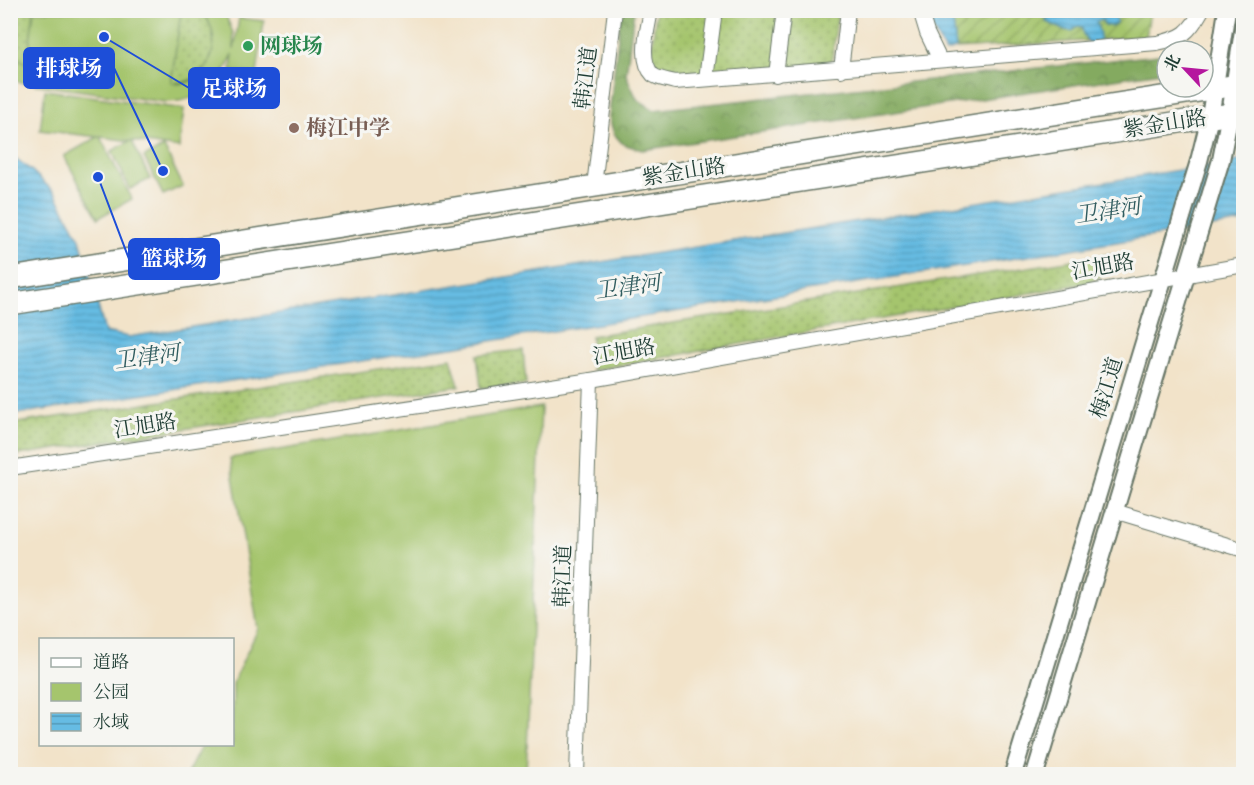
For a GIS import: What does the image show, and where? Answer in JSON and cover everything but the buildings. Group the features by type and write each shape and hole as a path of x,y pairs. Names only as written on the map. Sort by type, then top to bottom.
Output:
{"main road":[{"name":"紫金山路","path":"1215,90 1239,85"},
{"name":"紫金山路","path":"10,278 1156,99"},
{"name":"紫金山路","path":"10,304 1228,114"}],"street":[{"name":"韩江道","path":"594,186 615,10"},
{"path":"651,10 645,55 647,66 654,76 675,82 842,70 1176,40 1191,30 1202,10"},
{"path":"706,79 715,10"},
{"path":"776,75 784,10"},
{"path":"842,70 848,10"},
{"path":"920,10 927,33 940,60"},
{"name":"梅江道","path":"1215,84 1227,10"},
{"name":"梅江道","path":"1013,774 1199,161 1228,114 1239,85 1244,24"},
{"name":"梅江道","path":"1035,774 1221,160 1228,114 1215,92"},
{"name":"江旭路","path":"10,468 591,380 1244,265"},
{"name":"韩江道","path":"577,774 591,380"},
{"path":"1114,511 1244,550"}],"green space":[{"path":"10,11 34,11 27,64 11,56"},
{"path":"34,11 181,11 171,83 185,83 196,78 205,70 211,59 213,33 208,21 200,11 224,11 233,33 234,50 239,18 264,21 257,74 231,71 233,54 222,75 207,90 188,99 165,102 24,83 11,79 11,56 27,63"},
{"path":"181,11 200,11 208,21 213,33 213,46 211,57 205,68 196,77 185,82 171,83"},
{"path":"621,11 634,11 626,75 637,99 654,110 1155,55 1155,73 642,150 623,144 614,134 609,117"},
{"path":"656,11 838,11 831,65 667,76 656,70 651,55"},
{"path":"952,11 1036,11 1035,14 1043,12 1048,14 1046,21 1063,30 1078,26 1082,27 1083,34 1099,34 1096,22 1102,20 1104,24 1115,19 1117,11 1150,11 1146,37 956,49"},
{"path":"45,90 184,109 179,148 132,141 150,179 130,189 112,151 130,141 100,137 132,199 98,218 64,156 98,137 40,130"},
{"path":"164,147 183,186 163,195 144,157"},
{"path":"1111,254 1119,266 1087,283 592,370 591,336"},
{"path":"523,350 526,384 481,388 477,355"},
{"path":"451,358 459,386 11,456 11,424"},
{"path":"541,407 526,774 187,774 201,746 234,746 234,680 258,629 230,458"}],"water":[{"path":"1036,10 1117,11 1116,23 1111,26 1105,25 1102,20 1096,22 1100,34 1099,45 1091,46 1083,34 1082,27 1078,26 1072,31 1063,30 1046,21 1048,14 1044,12 1042,15 1035,14"},
{"path":"931,11 952,11 956,49 945,52 927,18"},
{"name":"卫津河","path":"10,154 55,193 80,239 105,332 129,337 1243,160 1243,222 11,415"}],"place":[{"name":"足球场","path":"104,37"},
{"name":"网球场","path":"248,46"},
{"name":"梅江中学","path":"294,128"},
{"name":"排球场","path":"163,171"},
{"name":"篮球场","path":"98,177"}]}
